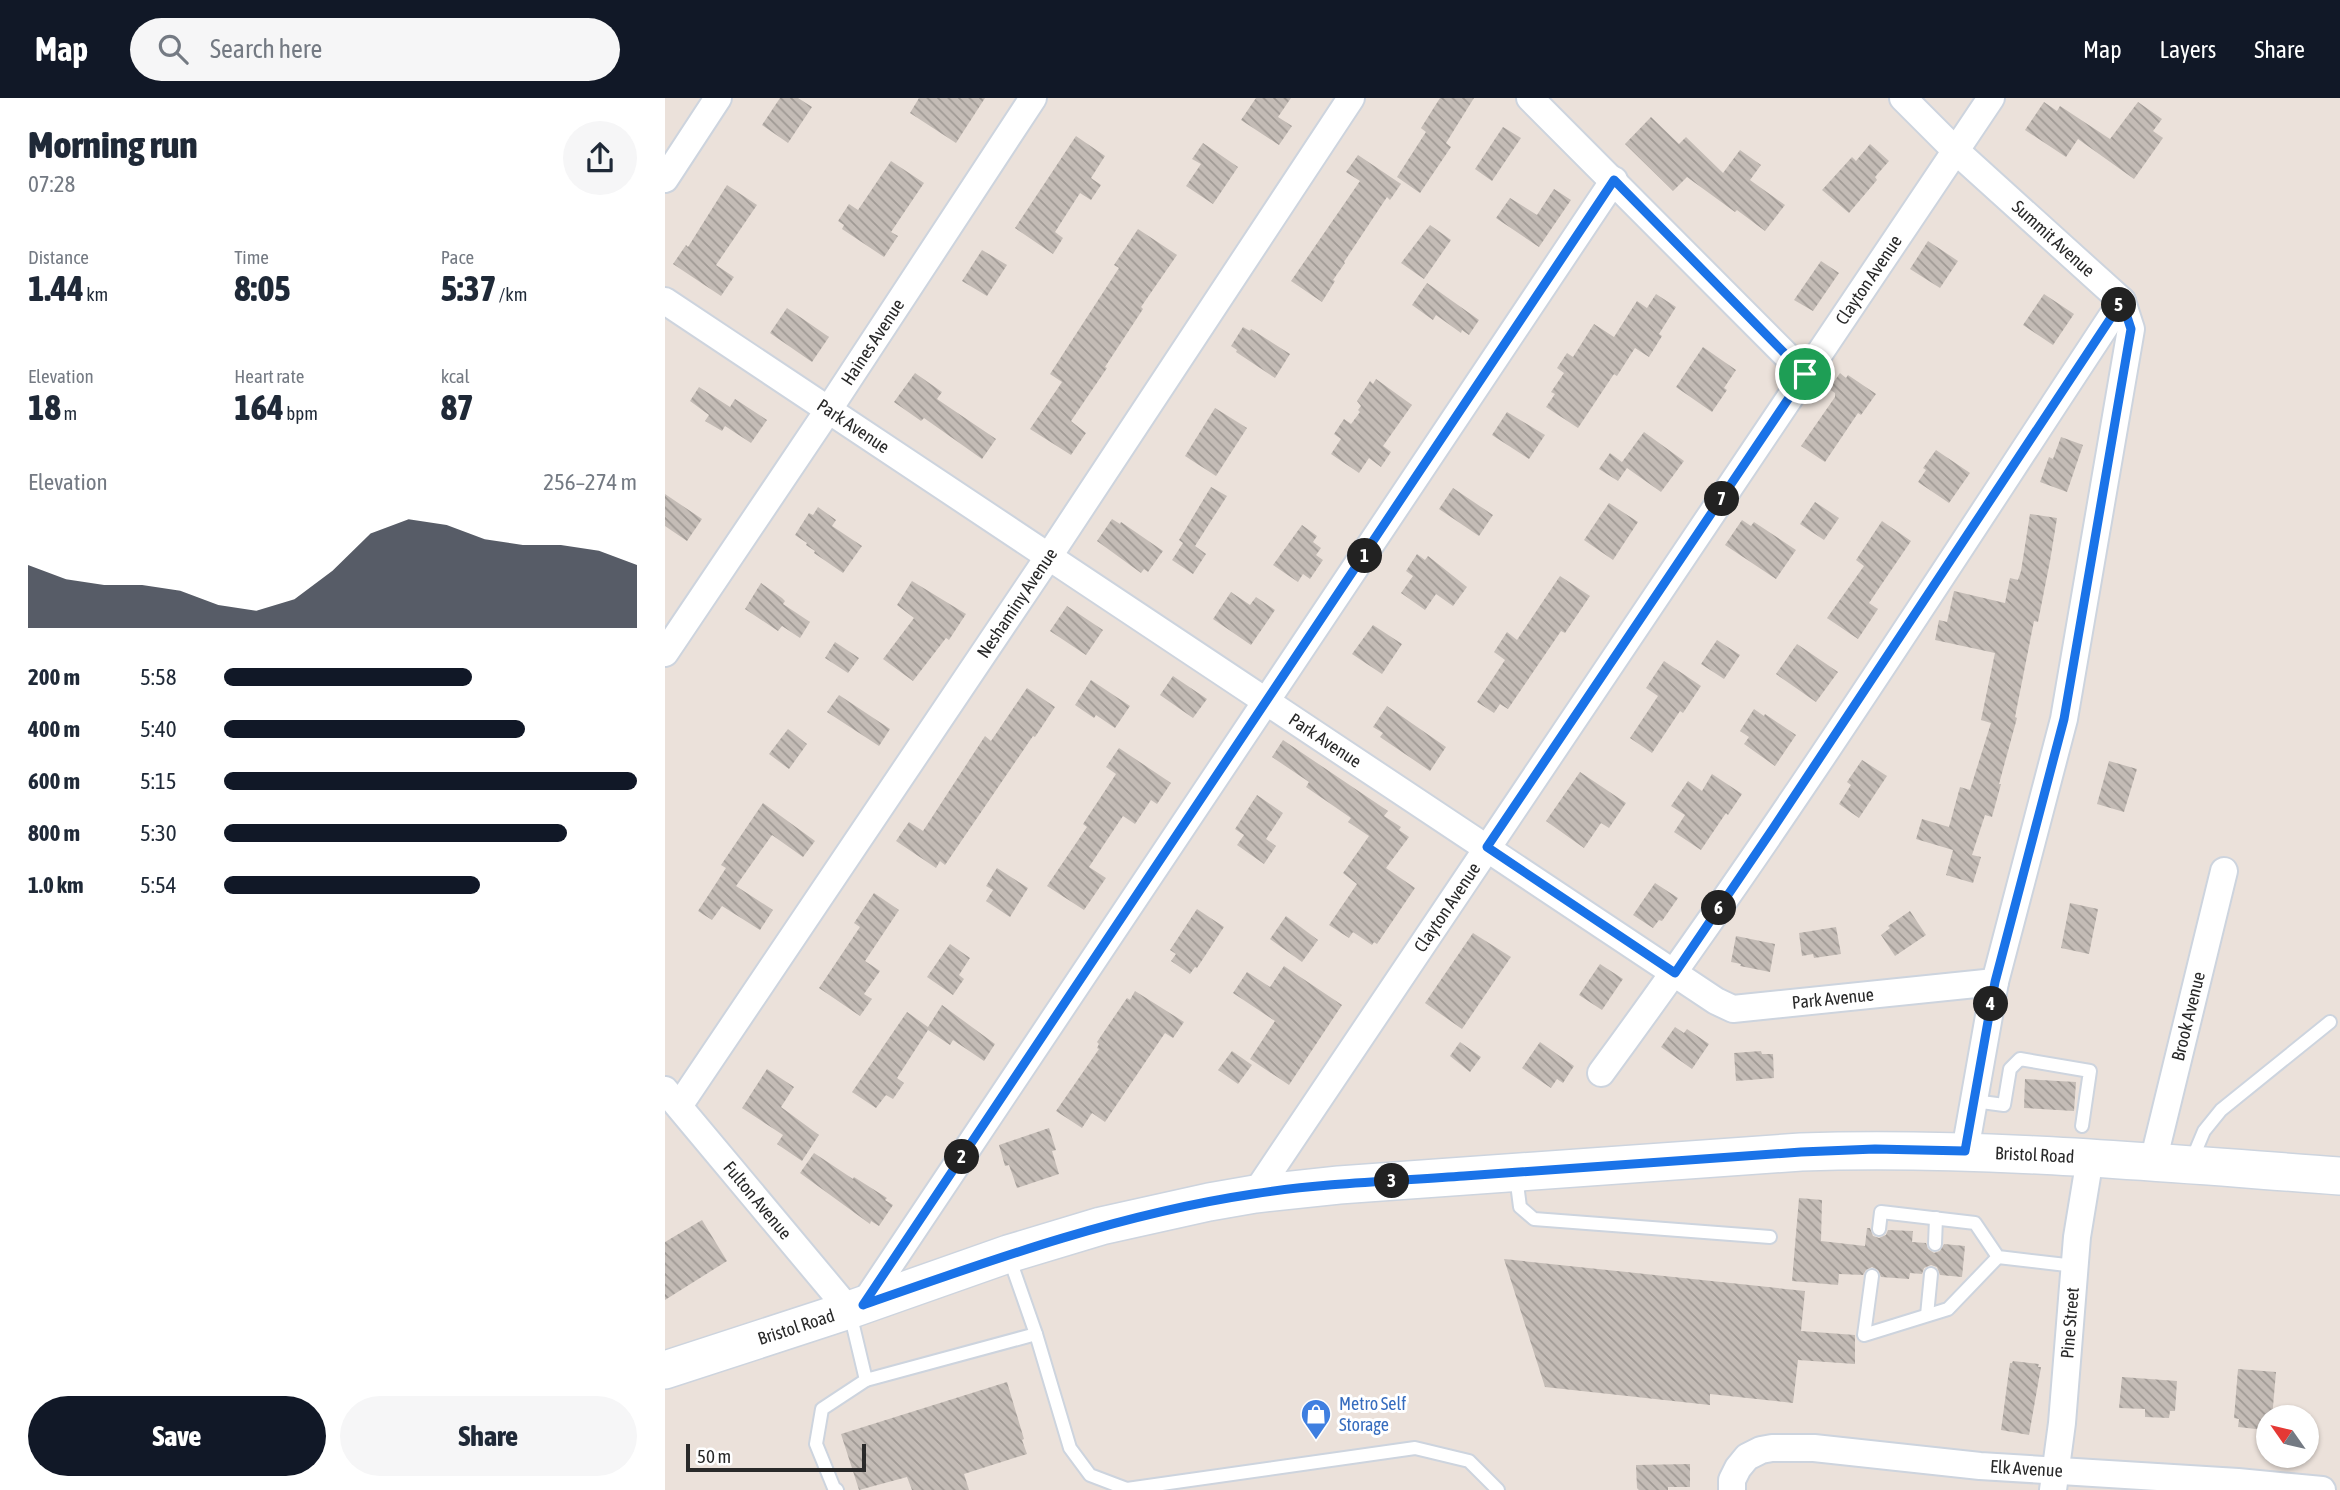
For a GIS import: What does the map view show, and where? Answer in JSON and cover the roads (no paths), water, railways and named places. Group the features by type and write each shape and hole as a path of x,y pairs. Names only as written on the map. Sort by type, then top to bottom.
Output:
{"main road":[{"name":"Bristol Road","path":"665,1370 856,1308 1008,1254 1101,1227 1255,1194 1339,1185 1801,1152 1875,1149 1965,1151 2086,1142 2153,1162 2340,1176"}],"street":[{"path":"665,179 718,98"},
{"name":"Haines Avenue","path":"665,653 1033,98"},
{"name":"Neshaminy Avenue","path":"672,1098 1049,556 1351,98"},
{"path":"1530,98 1805,374"},
{"name":"Summit Avenue","path":"1903,98 1955,150 2122,301"},
{"name":"Clayton Avenue","path":"1255,1194 1990,98"},
{"path":"856,1308 1268,702 1614,180"},
{"name":"Park Avenue","path":"665,301 1716,1001 1733,1009 1995,982"},
{"path":"1601,1073 1675,973 1774,827 2122,301"},
{"path":"1965,1151 1995,982 2064,719 2131,329 2122,301"},
{"name":"Brook Avenue","path":"2153,1162 2224,871"},
{"name":"Fulton Avenue","path":"672,1098 856,1308"},
{"name":"Pine Street","path":"2054,1480 2086,1142"},
{"name":"Elk Avenue","path":"1735,1479 1747,1457 1761,1450 1814,1448 1980,1466 2054,1480 2322,1490"}],"lane":[{"path":"2189,1165 2204,1131 2221,1110 2330,1022"},
{"path":"1974,1101 2004,1105 2010,1069 2020,1059 2090,1071 2086,1142"},
{"path":"1515,1172 1520,1207 1534,1219 1770,1237"},
{"path":"1879,1229 1881,1212 1975,1223 1998,1257 2075,1266"},
{"path":"1935,1244 1936,1218"},
{"path":"1008,1254 1036,1334 1070,1448 1090,1475 1126,1489 1415,1448 1469,1461 1498,1490"},
{"path":"1872,1276 1864,1335 1948,1309 1998,1257"},
{"path":"1927,1315 1931,1275"},
{"path":"856,1308 866,1380"},
{"path":"837,1490 816,1444 822,1409 866,1380 1036,1334"}],"place":[{"name":"Metro Self Storage","path":"1316,1441"}]}
